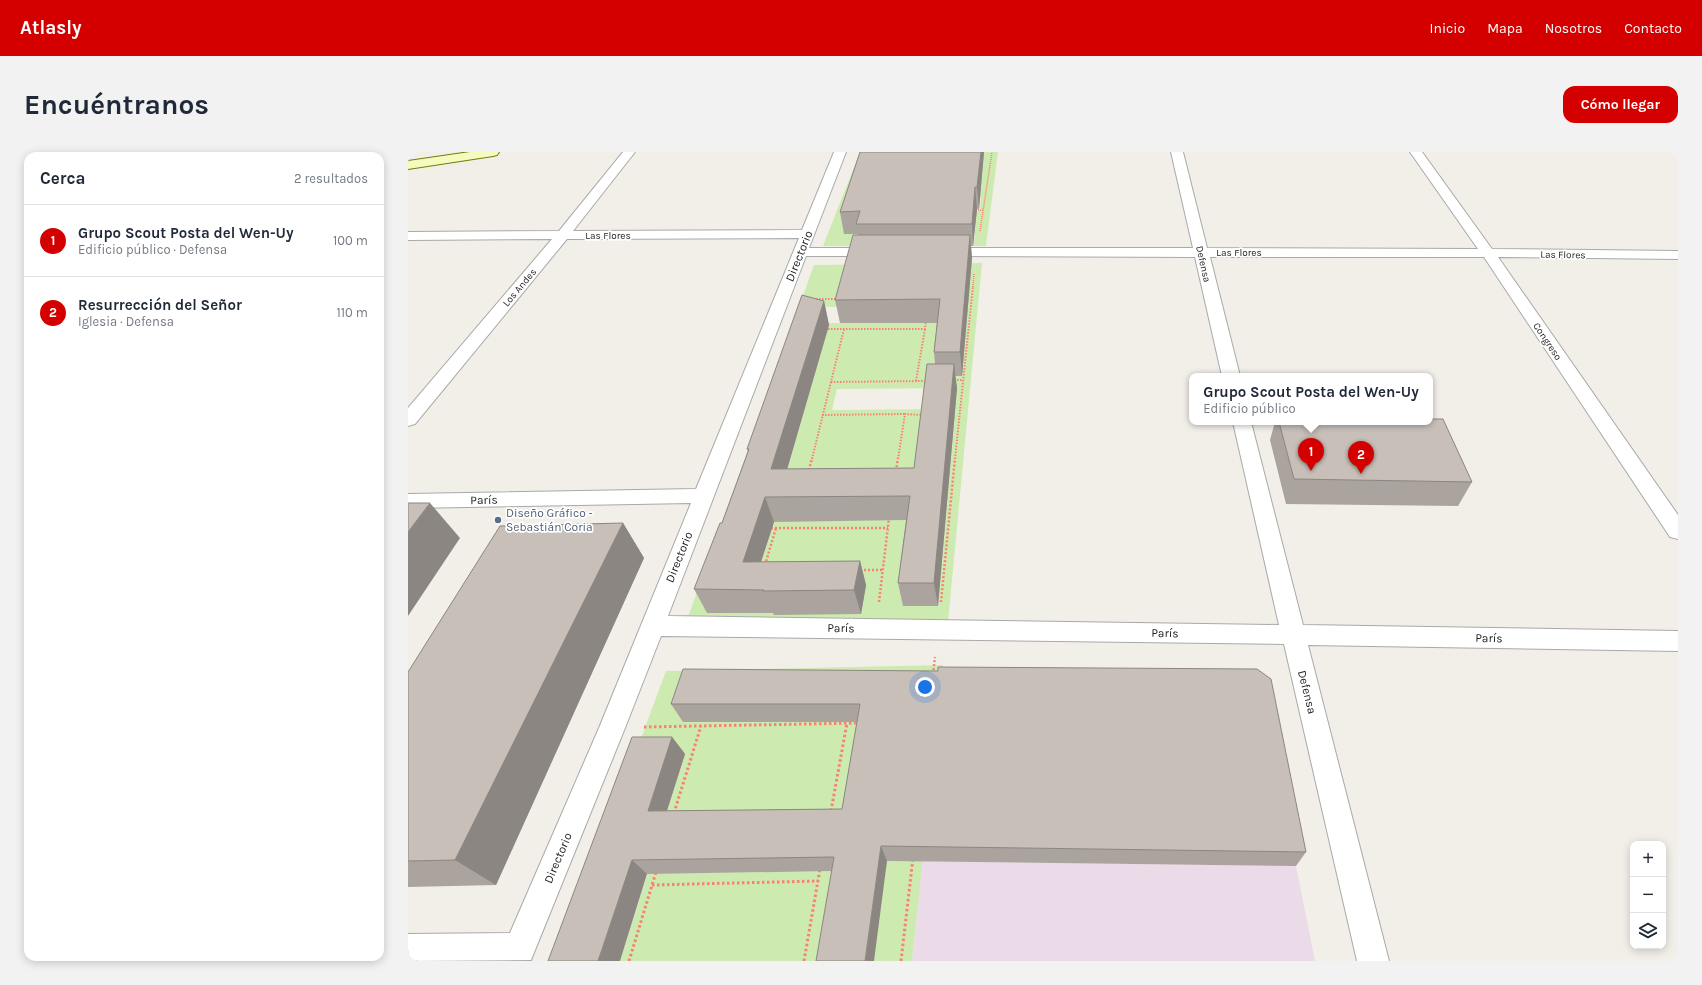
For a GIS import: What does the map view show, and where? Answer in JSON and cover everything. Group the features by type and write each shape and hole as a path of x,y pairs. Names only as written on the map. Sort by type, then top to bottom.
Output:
{"street":[{"path":"408,165 493,152"},
{"name":"Los Andes","path":"408,420 629,152"},
{"name":"Directorio","path":"517,955 612,728 840,152"},
{"name":"Defensa","path":"1177,152 1230,373"},
{"name":"Congreso","path":"1416,152 1488,253 1678,531"},
{"name":"Las Flores","path":"408,236 562,235 804,243 896,252"},
{"name":"Las Flores","path":"927,252 1488,253 1678,255"},
{"name":"Defensa","path":"1243,425 1373,961"},
{"name":"París","path":"408,501 704,496"},
{"name":"París","path":"652,626 876,628 1678,641"},
{"path":"408,950 517,955"}],"path":[{"path":"976,252 992,152"},
{"path":"968,210 983,210"},
{"path":"782,299 844,299"},
{"path":"916,381 927,314"},
{"path":"822,329 925,329"},
{"path":"808,474 844,329"},
{"path":"831,382 932,380"},
{"path":"947,380 963,380"},
{"path":"822,416 905,414 928,415"},
{"path":"895,474 905,414"},
{"path":"952,415 960,415"},
{"path":"876,628 890,515"},
{"path":"768,528 888,528"},
{"path":"763,569 776,528"},
{"path":"859,570 883,570"},
{"path":"612,728 862,722"},
{"path":"831,814 847,723"},
{"path":"673,819 701,726"},
{"path":"804,961 821,866"},
{"path":"629,961 657,870"},
{"path":"652,885 818,881"}],"shaded area":[{"path":"922,861 1296,866 1315,961 912,961"}],"green space":[{"path":"860,152 870,152 980,193 984,152 998,152 986,246 823,246","holes":["894,198 981,198 980,209 892,209","976,218 974,242 952,243"]},
{"path":"982,263 948,622 687,620 814,265","holes":["920,306 918,323 811,323 816,307","802,335 826,335 786,473","955,388 953,409 832,410 837,389","954,423 938,606 903,606"]},
{"path":"943,665 912,961 620,961 685,754 558,961 666,671"}],"building":[{"path":"860,152 981,152 977,187 975,187 972,224 856,224 860,211 840,212"},
{"path":"853,235 970,235 960,352 934,352 940,299 835,300"},
{"path":"802,295 824,301 771,469 914,468 927,364 954,364 934,583 898,583 910,496 765,497 743,562 860,561 854,590 763,591 764,590 694,589 720,523 722,523"},
{"path":"1433,419 1443,419 1472,482 1294,479 1280,425 1433,425"},
{"path":"408,503 430,503 408,532"},
{"path":"623,523 455,860 408,861 408,672 500,526"},
{"path":"938,667 1257,669 1271,679 1306,852 881,846 865,961 816,961 834,857 632,860 598,961 548,961 632,737 672,737 648,811 842,809 860,704 671,704 683,669 938,671"}],"place":[{"name":"Grupo Scout Posta del Wen-Uy","path":"1311,471"},
{"name":"Resurrección del Señor","path":"1361,474"},
{"name":"Diseño Gráfico - Sebastián Coria","path":"498,520"}]}
